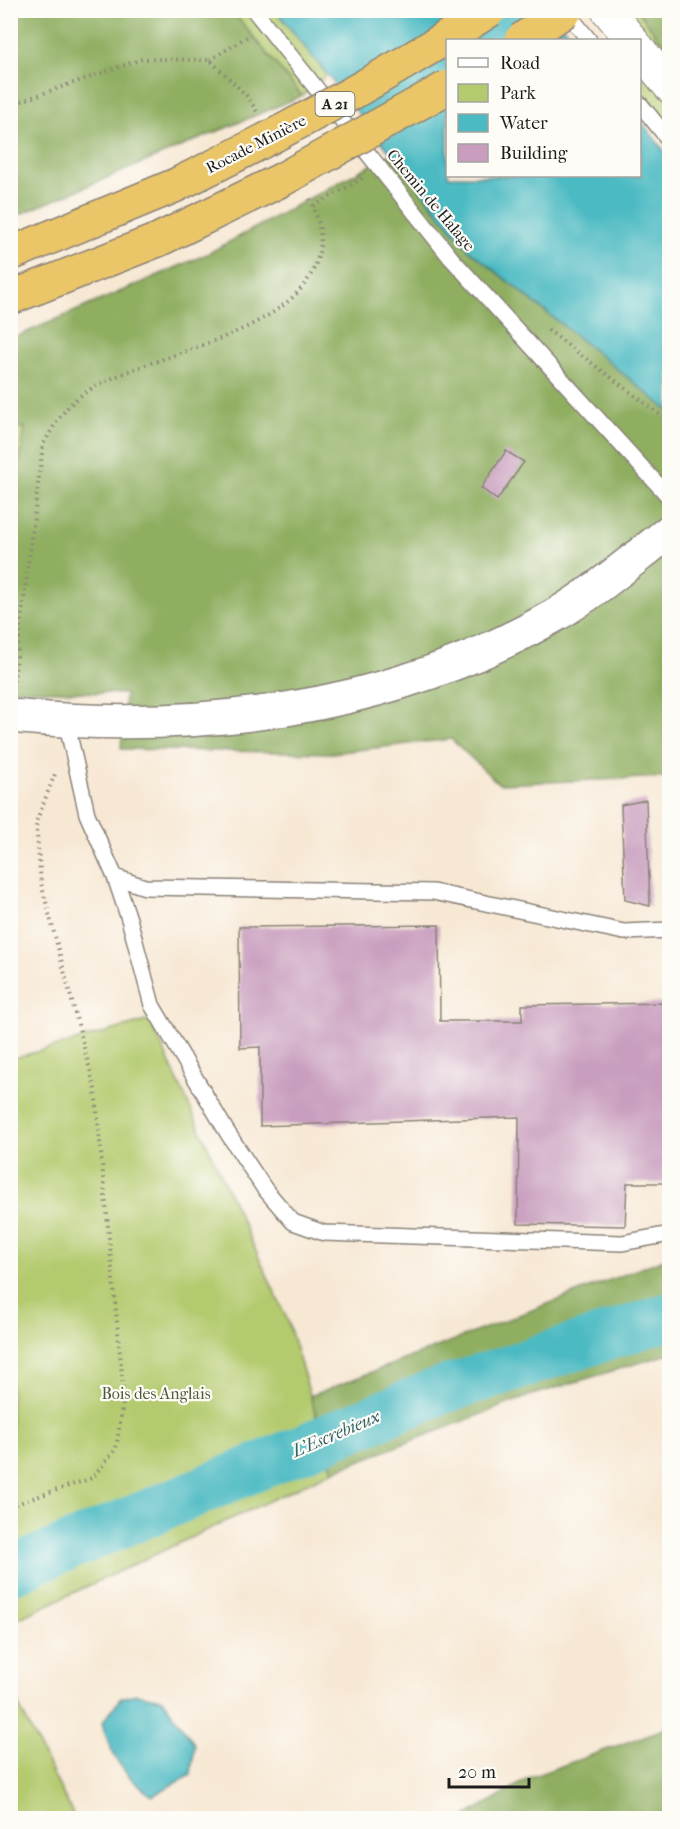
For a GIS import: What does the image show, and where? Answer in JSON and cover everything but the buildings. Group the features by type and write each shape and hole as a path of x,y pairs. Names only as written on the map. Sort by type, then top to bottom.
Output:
{"highway":[{"name":"Rocade Minière","path":"10,254 174,186 371,85 490,10"},
{"path":"522,39 565,10"},
{"name":"A 21","path":"10,298 158,240 284,179 446,88"}],"street":[{"path":"607,10 631,39"},
{"path":"641,52 669,87"},
{"path":"11,705 66,721 195,720 247,716 340,699 402,683 488,650 554,616 606,581 669,531"}],"lane":[{"name":"Chemin de Halage","path":"254,10 452,258 669,498"},
{"path":"565,10 588,39"},
{"path":"641,106 669,141"},
{"path":"66,721 87,814 115,877 152,1005 264,1188 293,1222 324,1233 610,1243 669,1234"},
{"path":"115,877 145,887 433,892 624,932 669,930"}],"path":[{"path":"10,105 142,59 210,60 230,50 265,24"},
{"path":"210,60 248,97 260,117"},
{"path":"314,206 380,169"},
{"path":"11,705 43,445 57,421 71,403 87,391 117,376 242,331 281,307 299,292 312,276 319,255 321,238 314,206 308,196"},
{"path":"546,329 669,422"},
{"path":"10,1506 92,1478 116,1449 124,1396 95,1089 41,883 36,822 59,764"}],"green space":[{"path":"11,10 232,11 302,96 11,218"},
{"path":"232,11 276,11 327,75 302,96"},
{"path":"617,11 638,11 669,52 669,76 641,39"},
{"path":"638,11 669,11 669,52"},
{"path":"641,66 669,100 669,132 641,95"},
{"path":"391,154 468,249 669,411 669,777 499,784 451,739 332,753 121,749 125,694 11,689 10,528 25,427 11,429 11,339 207,254"},
{"path":"25,426 11,528 11,429"},
{"name":"Bois des Anglais","path":"150,1020 287,1319 333,1471 11,1622 11,1059"},
{"path":"669,1257 669,1354 529,1396 333,1471 310,1396"},
{"path":"11,1690 75,1818 11,1818"},
{"path":"669,1727 669,1818 463,1818 531,1777"}],"water":[{"path":"276,11 550,11 574,39 446,39 446,177 641,177 641,121 669,157 669,411 468,249"},
{"path":"136,1694 162,1699 195,1745 191,1774 152,1796 133,1781 119,1764 102,1723 121,1698"}],"waterway":[{"name":"L'Escrebieux","path":"10,1571 434,1393 670,1316"}]}
